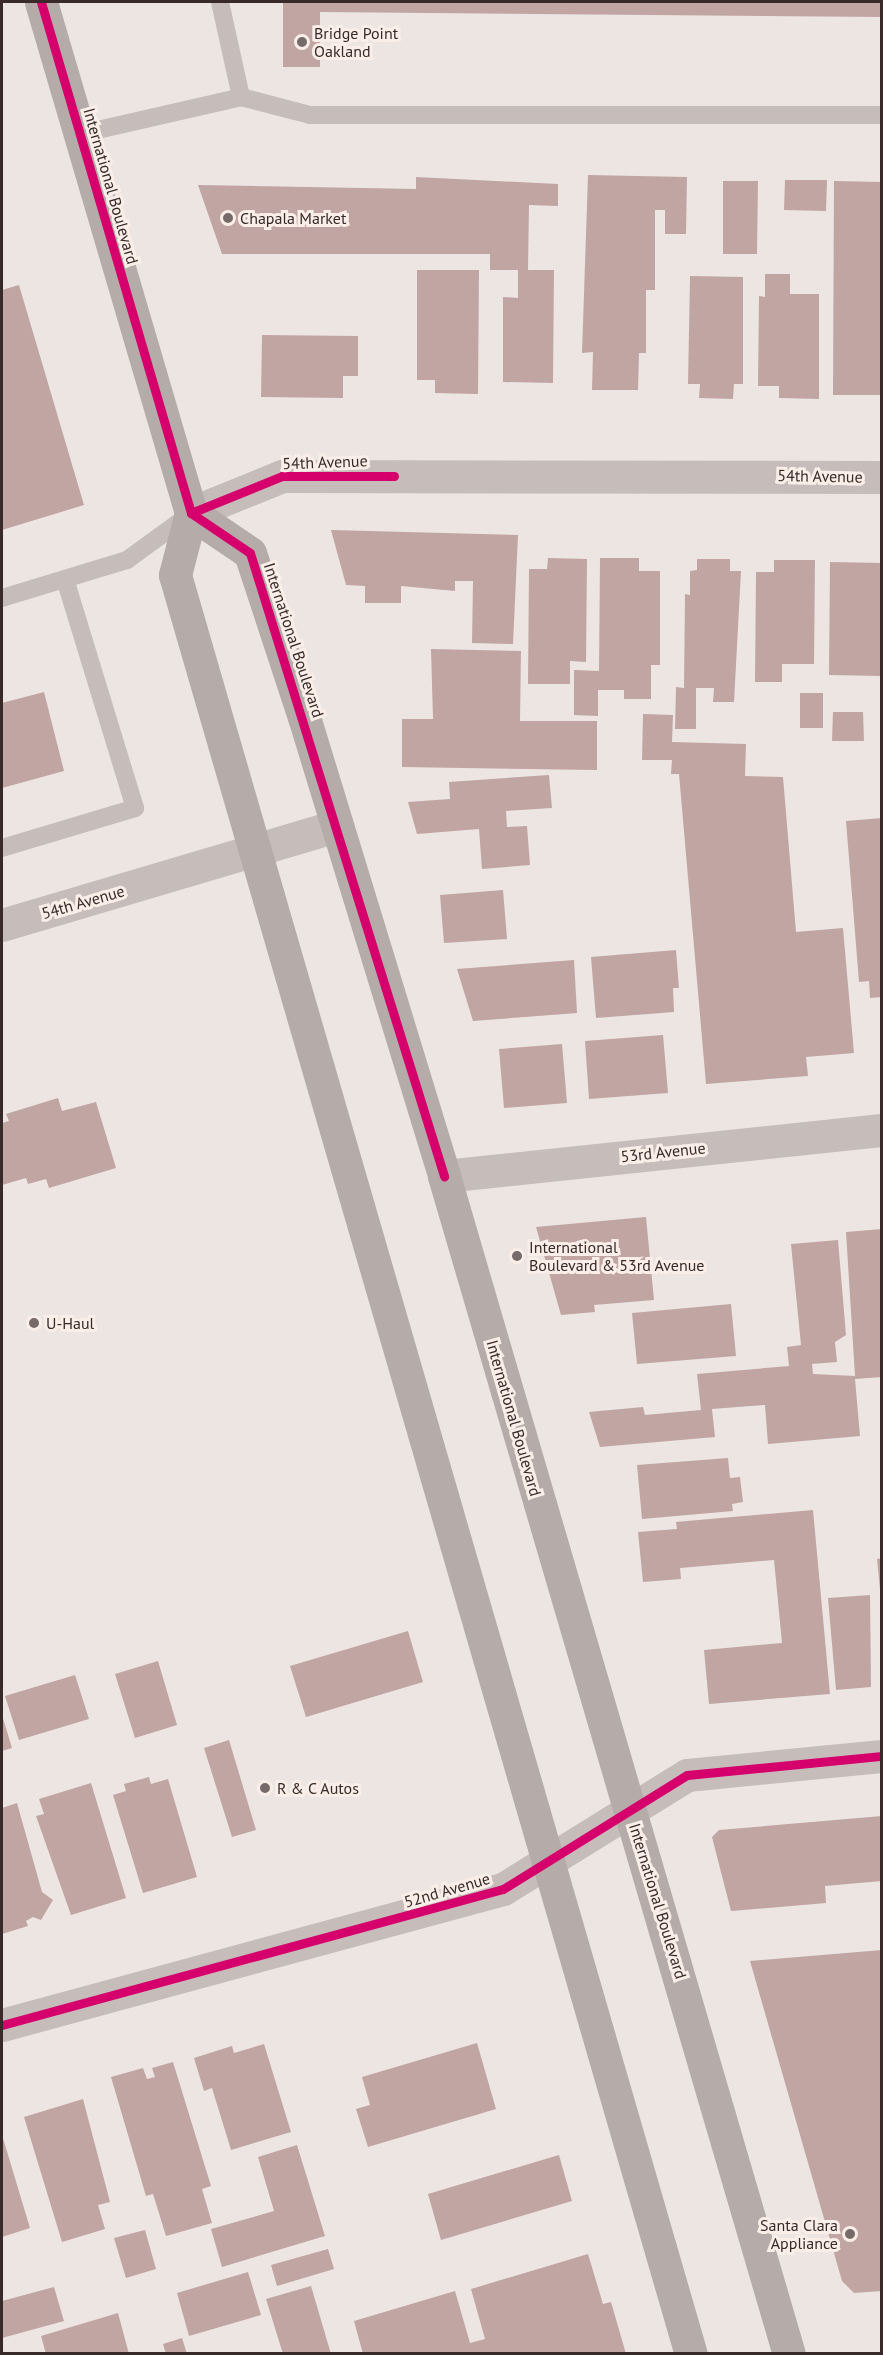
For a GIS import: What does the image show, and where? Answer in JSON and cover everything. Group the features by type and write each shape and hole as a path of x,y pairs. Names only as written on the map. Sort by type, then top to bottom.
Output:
{"main road":[{"name":"International Boulevard","path":"41,2 191,513 250,553 338,826 444,1176 789,2354"},
{"path":"191,513 175,575 691,2354"}],"street":[{"name":"54th Avenue","path":"191,513 282,476 882,477"},
{"name":"54th Avenue","path":"2,925 338,826"},
{"name":"53rd Avenue","path":"444,1176 882,1130"},
{"name":"52nd Avenue","path":"2,2025 503,1889 687,1775 882,1756"}],"lane":[{"path":"220,2 241,97"},
{"path":"80,134 241,97 310,115 882,115"},
{"path":"2,598 127,560 191,513"},
{"path":"2,848 135,808 65,579"}],"building":[{"name":"Bridge Point Oakland","path":"283,2 882,2 882,17 320,12 320,67 283,67"},
{"path":"588,175 687,177 686,234 665,234 665,210 655,210 655,290 646,290 646,353 639,353 638,390 592,390 593,352 582,353"},
{"path":"416,177 558,184 558,206 529,205 528,270 554,270 553,383 503,382 503,297 518,298 518,270 490,270 490,254 222,254 198,185 416,189"},
{"path":"785,180 827,180 826,211 784,210"},
{"path":"723,181 758,181 757,254 723,254"},
{"path":"834,181 882,182 882,395 833,395"},
{"path":"417,270 479,270 478,394 435,393 435,380 417,380"},
{"path":"765,274 790,274 790,294 819,294 819,399 779,398 779,386 758,386 759,296 765,297"},
{"path":"690,276 743,277 743,384 734,384 733,399 699,398 700,384 688,384"},
{"path":"19,285 84,505 2,530 2,290"},
{"path":"262,335 358,336 358,376 343,376 343,398 261,397"},
{"path":"331,530 518,535 513,644 472,643 473,581 455,581 455,591 401,586 401,603 365,603 365,586 346,585"},
{"path":"548,558 587,559 586,662 570,661 570,684 528,684 529,569 547,569"},
{"path":"600,558 639,558 639,571 660,571 660,665 651,665 651,699 624,699 624,690 598,690 598,716 574,715 574,670 599,671"},
{"path":"697,559 730,559 730,571 741,571 734,702 713,702 714,688 696,688 696,729 675,729 676,687 684,688 685,594 690,595 690,571 697,570"},
{"path":"774,560 815,560 814,664 782,664 782,682 755,682 756,572 774,572"},
{"path":"830,562 882,563 882,676 829,675"},
{"path":"431,649 521,651 520,721 597,721 597,770 402,767 402,719 433,719"},
{"path":"44,692 64,771 2,788 2,703"},
{"path":"800,693 823,693 823,728 800,728"},
{"path":"833,712 863,712 864,741 832,741"},
{"path":"643,714 673,715 672,742 746,744 745,776 783,777 796,932 843,928 854,1053 806,1057 808,1076 706,1084 679,774 671,774 672,760 642,760"},
{"path":"549,775 552,808 506,811 507,827 527,826 530,865 482,869 479,829 417,834 408,802 450,799 449,782"},
{"path":"882,818 882,997 870,998 869,981 859,982 846,821"},
{"path":"503,890 507,939 444,943 440,895"},
{"path":"676,950 679,988 673,988 674,1012 596,1018 591,957"},
{"path":"574,960 577,1013 473,1021 457,969"},
{"path":"663,1035 668,1093 589,1099 585,1041"},
{"path":"562,1044 567,1103 504,1108 499,1049"},
{"path":"58,1098 62,1111 96,1102 116,1168 49,1188 46,1179 28,1184 26,1178 2,1185 2,1123 9,1121 6,1114"},
{"path":"646,1217 654,1300 594,1305 595,1312 561,1315 536,1227"},
{"path":"882,1229 882,1377 855,1379 860,1436 768,1444 765,1405 712,1409 715,1437 600,1447 589,1412 643,1407 645,1415 701,1410 697,1374 789,1366 787,1347 801,1345 791,1244 838,1240 846,1335 835,1342 837,1362 812,1364 813,1374 855,1376 846,1232"},
{"path":"731,1304 736,1356 637,1364 632,1313"},
{"path":"728,1458 730,1478 740,1477 743,1502 732,1504 733,1511 642,1519 637,1465"},
{"path":"813,1510 830,1694 709,1704 704,1650 782,1643 774,1560 680,1568 681,1579 643,1582 638,1532 677,1529 676,1522"},
{"path":"882,1558 882,1589 880,1589 877,1559"},
{"path":"870,1595 871,1687 836,1690 828,1598"},
{"path":"408,1631 423,1682 306,1717 290,1666"},
{"path":"158,1661 177,1725 135,1738 115,1674"},
{"path":"75,1675 89,1719 19,1740 5,1696"},
{"path":"2,1715 12,1748 2,1751"},
{"path":"229,1740 256,1830 232,1837 204,1748"},
{"path":"149,1777 151,1784 168,1779 197,1877 143,1893 113,1795 126,1791 124,1784"},
{"path":"91,1783 126,1898 71,1915 36,1816 44,1814 39,1799"},
{"path":"17,1803 42,1892 53,1900 41,1920 33,1917 26,1921 28,1926 2,1934 2,1808"},
{"path":"882,1816 882,1881 825,1886 826,1903 731,1911 712,1837 719,1830"},
{"path":"882,1950 882,2291 854,2293 842,2281 750,1961"},
{"path":"477,2043 496,2109 368,2147 356,2109 370,2105 362,2077"},
{"path":"264,2044 291,2132 231,2150 212,2088 204,2091 194,2058 232,2046 234,2053"},
{"path":"173,2062 211,2186 202,2189 212,2223 166,2236 153,2194 146,2196 111,2077 143,2068 147,2079 155,2077 152,2068"},
{"path":"83,2099 110,2202 98,2205 105,2229 62,2242 24,2117"},
{"path":"2,2135 30,2228 2,2237"},
{"path":"297,2145 325,2236 222,2267 211,2229 274,2211 258,2157"},
{"path":"559,2155 572,2201 441,2240 428,2194"},
{"path":"145,2230 156,2269 126,2278 114,2238"},
{"path":"328,2249 334,2269 277,2286 271,2265"},
{"path":"588,2254 603,2304 611,2302 626,2354 363,2354 354,2321 455,2291 470,2343 485,2339 471,2289"},
{"path":"248,2272 261,2315 189,2336 177,2293"},
{"path":"311,2286 331,2354 283,2354 266,2299"},
{"path":"54,2287 64,2321 2,2338 2,2301"},
{"path":"118,2313 129,2354 46,2354 41,2336"},
{"path":"182,2338 187,2354 166,2354 163,2344"}],"cycle path":[{"path":"41,2 191,513 250,553 444,1176"},
{"path":"191,513 282,476 394,476"},
{"path":"2,2025 503,1889 687,1775 882,1756"}],"place":[{"name":"Bridge Point Oakland","path":"302,42"},
{"name":"Chapala Market","path":"228,218"},
{"name":"International Boulevard & 53rd Avenue","path":"517,1256"},
{"name":"U-Haul","path":"34,1323"},
{"name":"R & C Autos","path":"265,1788"},
{"name":"Santa Clara Appliance","path":"850,2234"}]}
